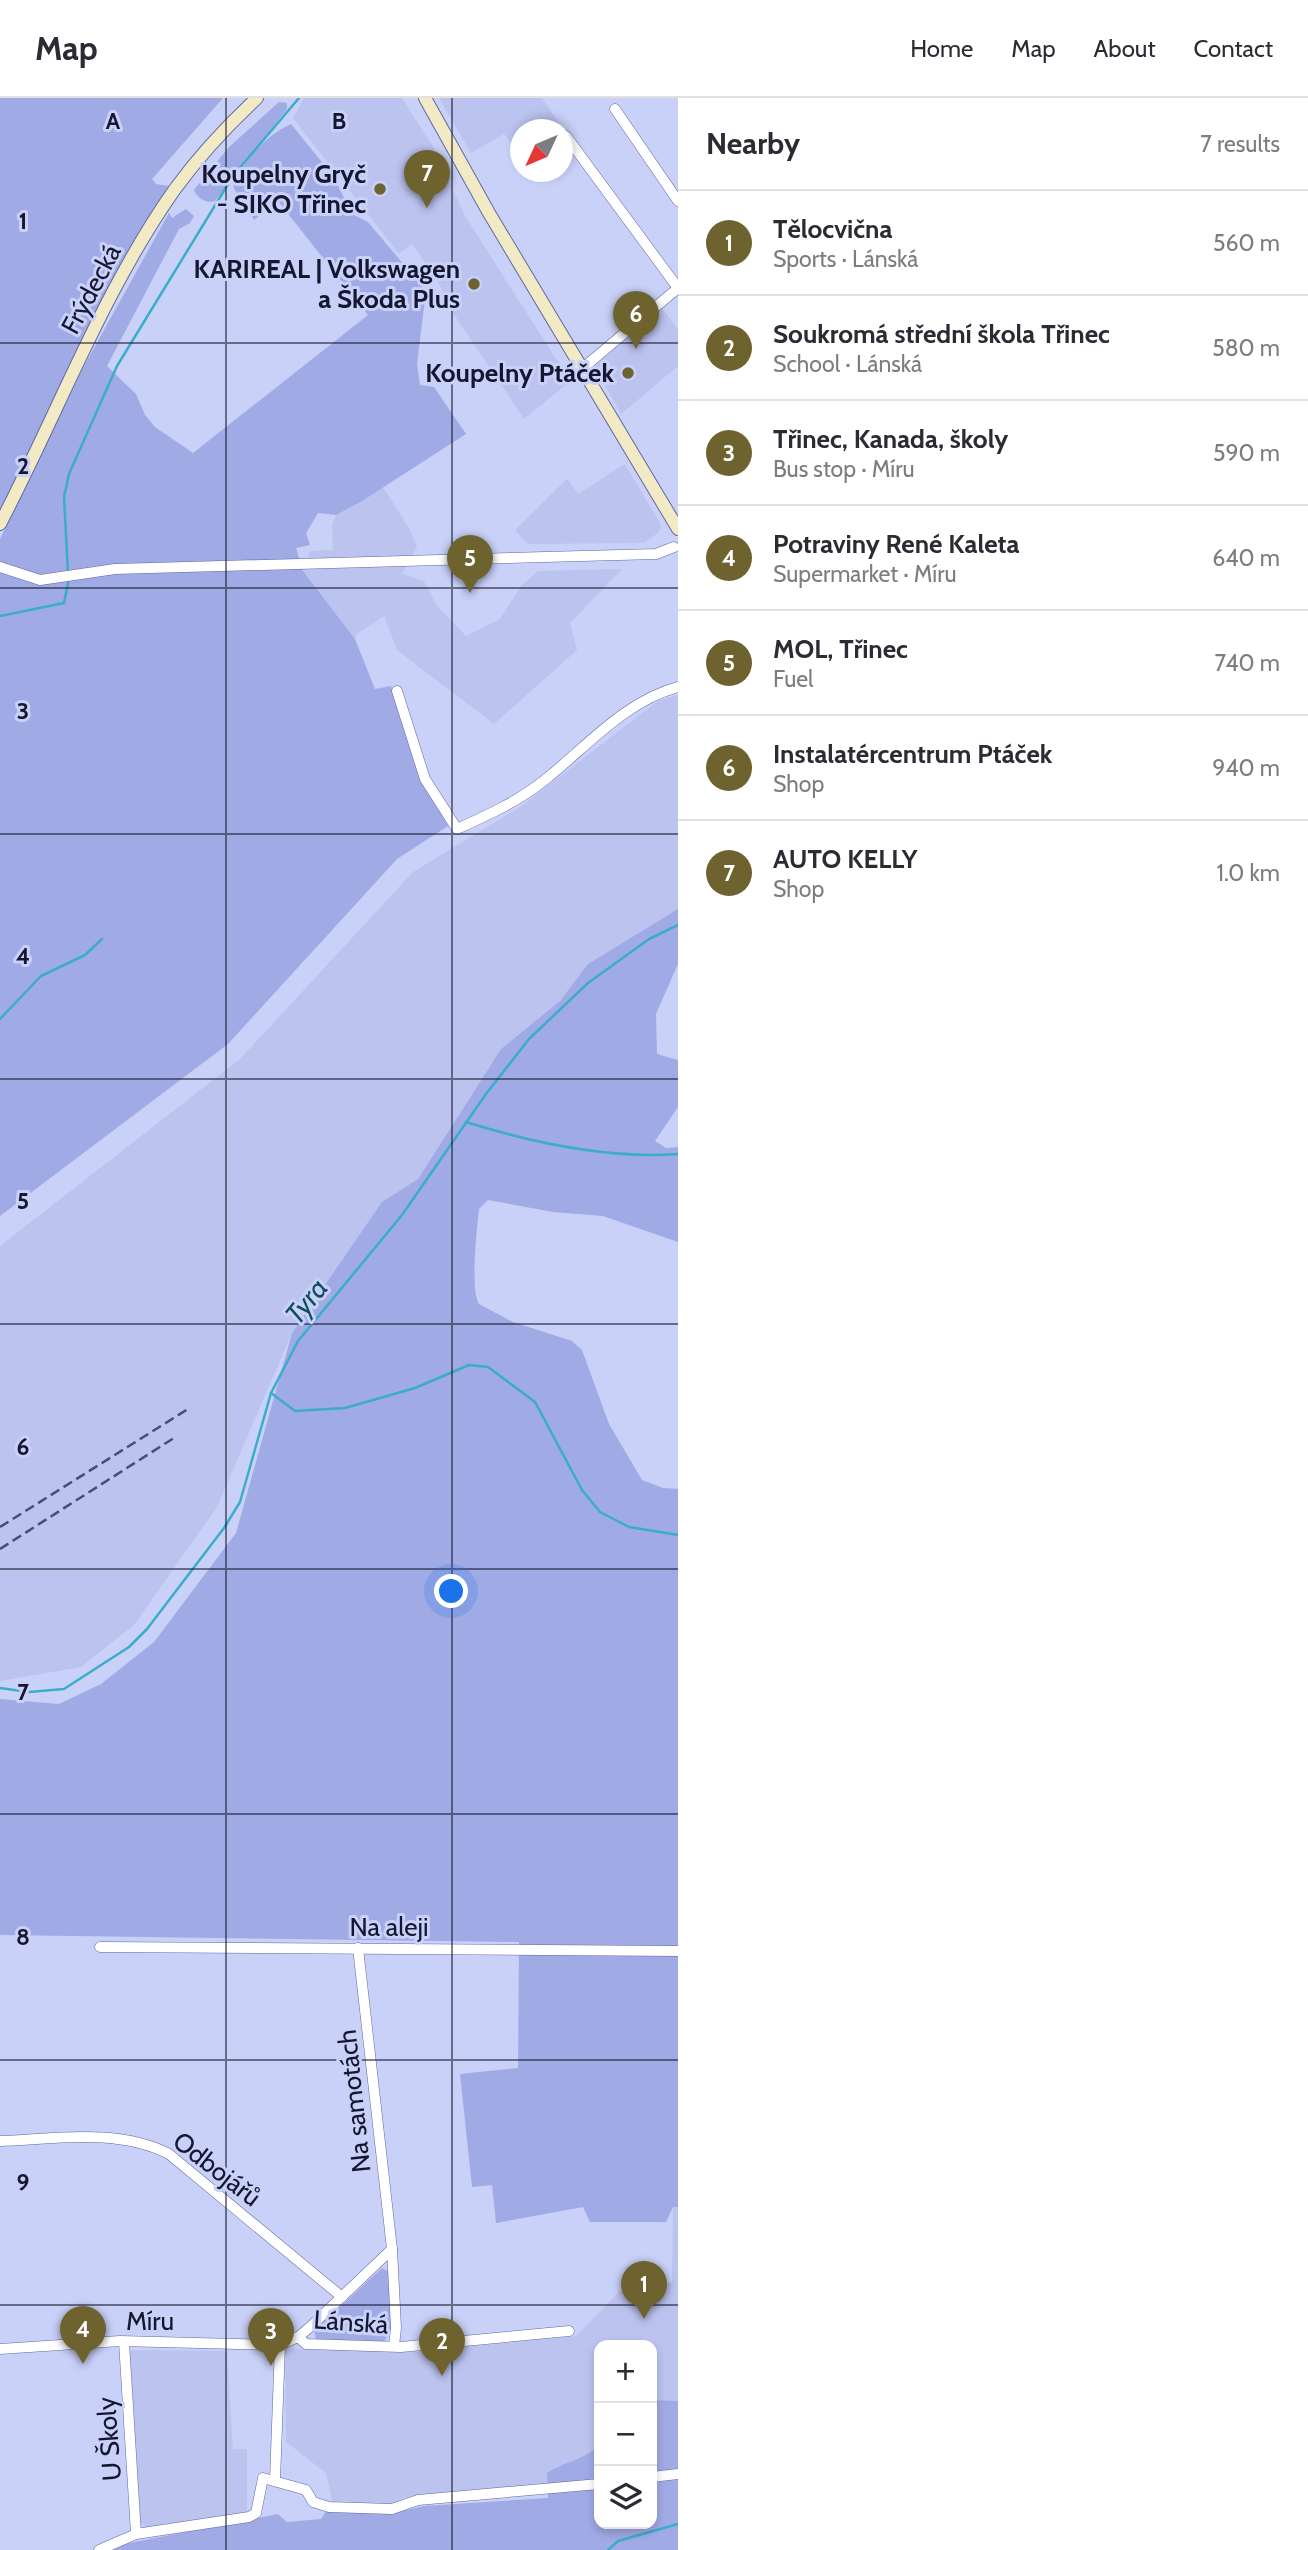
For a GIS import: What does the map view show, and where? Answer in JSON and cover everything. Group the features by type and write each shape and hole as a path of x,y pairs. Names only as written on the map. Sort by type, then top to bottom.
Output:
{"main road":[{"name":"Frýdecká","path":"0,524 138,250 175,190 210,146 257,98"},
{"path":"425,98 489,214 678,528"}],"street":[{"path":"615,109 678,201"},
{"path":"573,146 678,288 583,368"},
{"path":"0,567 40,580 115,569 656,554 674,547"},
{"path":"397,691 425,779 457,829 506,807 545,780 649,695 678,687"},
{"name":"Na aleji","path":"100,1947 678,1951"},
{"name":"Na samotách","path":"358,1948 392,2249 396,2328 394,2346"},
{"name":"Odbojářů","path":"0,2141 110,2137 146,2142 169,2154 341,2297"},
{"path":"298,2337 392,2249"},
{"name":"Lánská","path":"298,2337 306,2344 394,2346 569,2331"},
{"name":"Míru","path":"0,2349 124,2342 280,2345 298,2337"},
{"name":"U Školy","path":"124,2342 136,2534"},
{"path":"275,2480 280,2345"},
{"path":"657,2476 678,2474"},
{"path":"99,2550 136,2534 256,2514 263,2478 306,2490 313,2502 329,2507 392,2509 418,2500 594,2484"}],"shaded area":[{"path":"0,98 223,98 152,179 156,184 169,186 102,305 0,509"},
{"path":"304,98 402,98 433,147 465,216 556,359 574,378 524,419 453,313 438,282 412,244 399,254 293,118"},
{"path":"439,98 542,98 556,119 510,119 510,142 504,134 471,153"},
{"path":"279,102 287,103 287,109 215,201 208,202 200,198 194,190 229,147"},
{"path":"291,124 334,177 352,214 368,222 426,291 417,364 420,385 434,387 466,434 336,515 318,513 306,533 310,545 296,548 303,571 355,639 375,689 391,686 419,772 448,826 397,859 228,1044 0,1216 0,539 84,366 169,213 172,218 186,209 194,216 190,223 179,229 107,366 136,394 145,415 155,427 193,453 368,315 278,201 254,220 235,190 233,185 250,158 273,135"},
{"path":"661,307 678,329 678,366 621,414 595,367"},
{"path":"625,464 661,525 659,532 644,543 528,544 515,530 567,479 578,494"},
{"path":"383,487 409,528 417,547 402,574 424,581 437,606 466,636 500,619 521,586 538,571 622,569 570,623 577,650 494,724 397,650 384,616 357,634 355,639 303,571 310,551 333,550 332,525 336,515"},
{"path":"678,695 678,909 588,964 560,1001 501,1049 418,1179 382,1203 292,1333 217,1507 134,1625 81,1667 0,1681 0,1246 240,1059 413,872 520,807 658,701"},
{"path":"678,909 678,964 656,1014 657,1054 678,1060 678,1107 655,1141 666,1148 678,1147 678,1242 603,1216 553,1212 488,1200 479,1209 475,1286 479,1304 513,1322 572,1341 582,1350 609,1424 642,1480 663,1488 678,1489 678,2207 673,2207 666,2222 590,2222 583,2207 496,2223 492,2185 472,2187 460,2074 518,2068 519,1942 0,1935 0,1699 59,1704 101,1684 154,1642 236,1533 292,1333 382,1202 418,1179 501,1049 560,1001 588,964"},
{"path":"673,2207 678,2207 678,2401 657,2400 657,2340 594,2340 594,2449 573,2464 557,2466 548,2488 404,2497 390,2506 333,2504 326,2473 286,2442 285,2349 414,2352 576,2336 626,2285 672,2282"},
{"path":"382,2268 391,2273 393,2327 384,2342 316,2339 314,2331"},
{"path":"227,2351 233,2449 247,2449 247,2513 146,2528 138,2521 127,2352"},
{"path":"657,2400 678,2401 678,2550 113,2550 124,2544 278,2514 287,2522 321,2519 326,2511 393,2513 424,2506 548,2498 547,2473 594,2449 594,2529 657,2529"}],"waterway":[{"path":"68,573 64,497 69,474 117,366 233,176 299,98"},
{"path":"0,616 64,603 69,579"},
{"name":"Tyra","path":"0,1688 29,1692 64,1689 129,1647 147,1629 224,1528 240,1502 271,1393 298,1341 402,1215 486,1094 529,1039 588,983 649,939 678,925"},
{"path":"0,1019 41,976 85,955 102,939"},
{"path":"466,1122 517,1137 570,1148 624,1154 678,1154"},
{"path":"271,1393 295,1411 345,1408 415,1388 469,1365 488,1367 535,1402 582,1490 600,1512 629,1527 678,1535"},
{"path":"608,2550 618,2541 678,2524"}],"railway":[{"path":"0,1527 188,1409"},
{"path":"0,1549 177,1436"}],"place":[{"name":"Koupelny Gryč - SIKO Třinec","path":"380,189"},
{"name":"AUTO KELLY","path":"427,208"},
{"name":"KARIREAL | Volkswagen a Škoda Plus","path":"474,284"},
{"name":"Instalatércentrum Ptáček","path":"636,349"},
{"name":"Koupelny Ptáček","path":"628,373"},
{"name":"MOL, Třinec","path":"470,593"},
{"name":"Tělocvična","path":"644,2319"},
{"name":"Potraviny René Kaleta","path":"83,2364"},
{"name":"Třinec, Kanada, školy","path":"271,2366"},
{"name":"Soukromá střední škola Třinec","path":"442,2376"}]}
